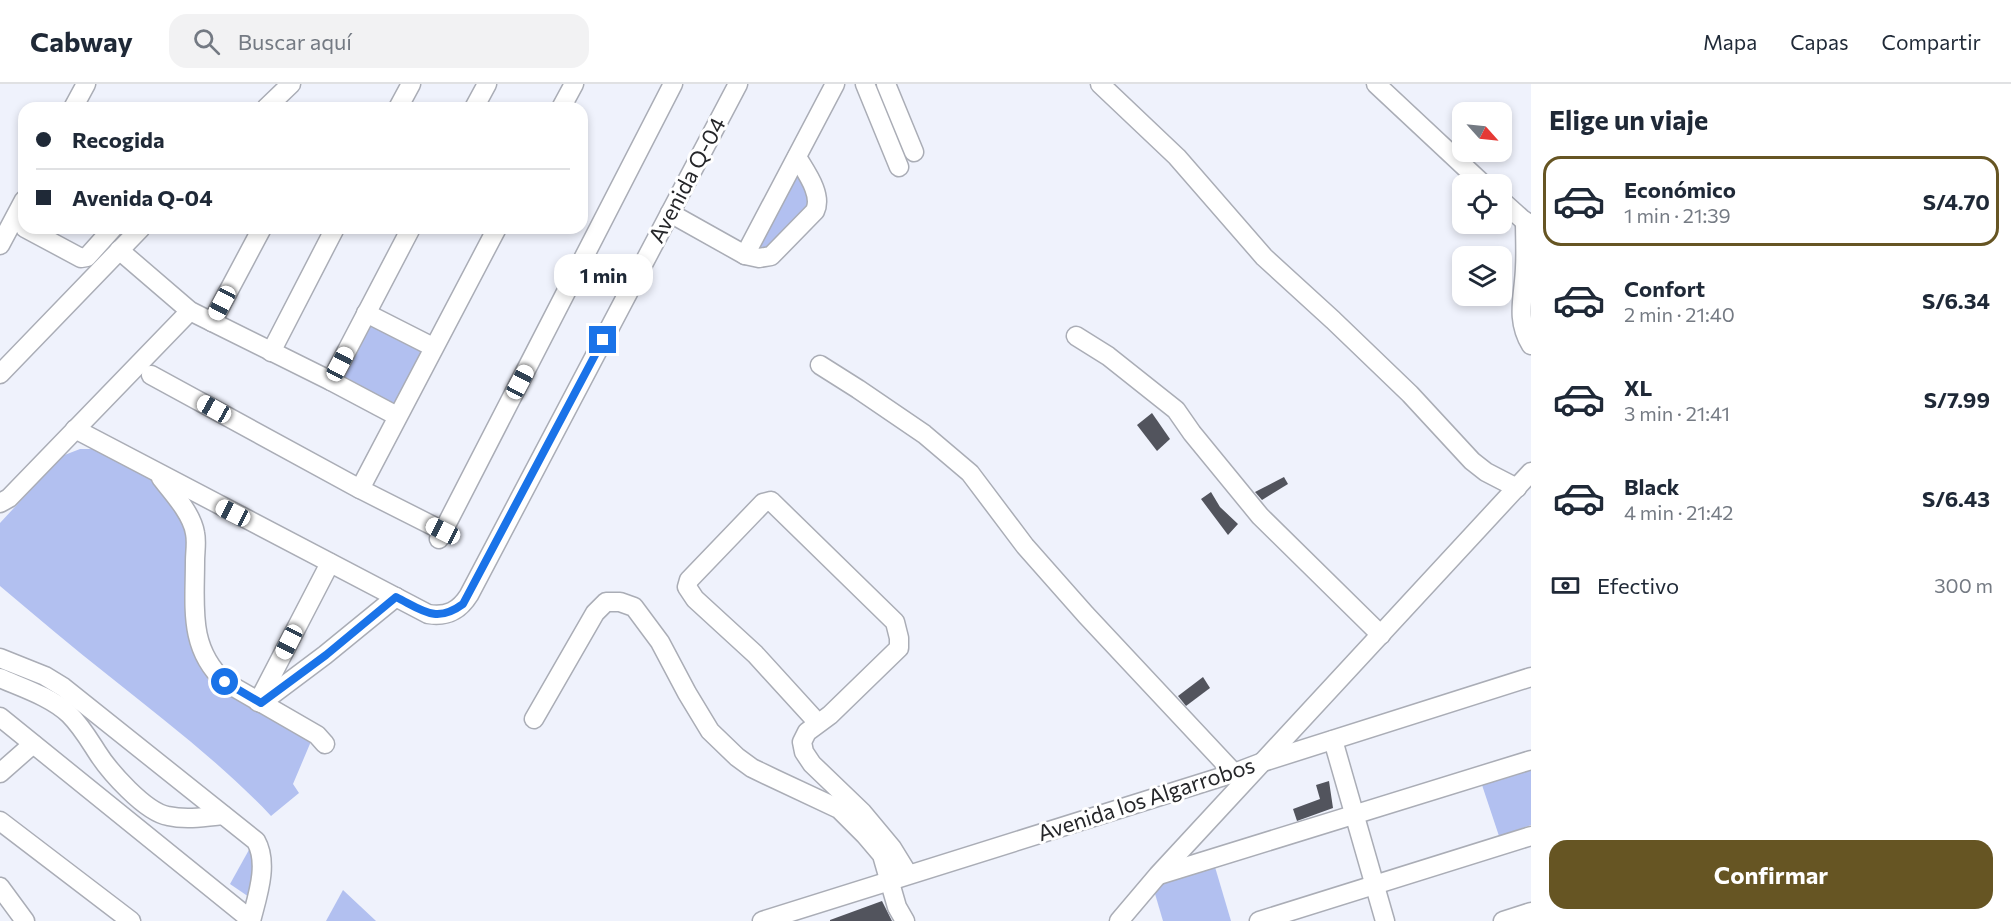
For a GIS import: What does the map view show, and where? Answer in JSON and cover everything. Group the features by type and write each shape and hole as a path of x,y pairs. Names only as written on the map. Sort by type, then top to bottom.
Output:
{"street":[{"path":"76,102 86,84"},
{"path":"272,102 291,84"},
{"path":"401,102 411,84"},
{"path":"477,102 487,84"},
{"path":"564,102 574,84"},
{"path":"151,375 441,535 673,84"},
{"name":"Avenida Q-04","path":"396,597 428,614 440,616 452,612 470,595 738,84"},
{"path":"745,255 835,84"},
{"path":"865,84 899,167"},
{"path":"886,84 914,152"},
{"path":"1100,84 1177,158 1264,257 1416,401 1472,461 1486,472 1517,488"},
{"path":"1376,84 1472,174"},
{"path":"670,213 745,255 759,258 771,256 815,211 818,205 816,192 797,157"},
{"path":"1512,210 1528,224 1521,317 1524,334 1531,345"},
{"path":"0,245 15,223"},
{"path":"36,234 81,258 87,257 108,234"},
{"path":"0,374 135,234"},
{"path":"212,322 259,234"},
{"path":"271,352 332,234"},
{"path":"331,381 408,234"},
{"path":"360,489 494,234"},
{"path":"119,250 190,311 397,416"},
{"path":"0,503 9,498 190,311"},
{"path":"366,313 433,347"},
{"path":"1076,336 1108,356 1176,410 1260,516 1381,635"},
{"path":"820,366 924,434 970,473 1025,546 1086,615 1234,773"},
{"path":"75,429 396,597 326,655 260,703"},
{"path":"154,470 181,503 195,532 195,622 201,652 212,670 225,682 317,735 325,744"},
{"path":"1119,921 1158,875 1531,472"},
{"path":"818,723 755,654 688,592 689,580 763,503 771,501 895,622 899,648 830,715 807,732 802,742 804,752 812,764 862,812 892,848 908,874"},
{"path":"260,703 330,563"},
{"path":"534,719 595,613 606,602 620,602 634,607 660,642 710,731 752,768 839,809 865,835 882,855 897,907 905,921"},
{"path":"0,658 45,676 63,687 256,841 261,850 262,862 251,920 0,717"},
{"name":"Avenida los Algarrobos","path":"762,921 1531,677"},
{"path":"0,678 38,694 68,713 85,731 108,768 150,808 166,816 200,818 223,815"},
{"path":"1333,740 1385,921"},
{"path":"0,773 33,744"},
{"path":"1158,875 1531,760"},
{"path":"0,821 130,921"},
{"path":"1259,921 1531,836"},
{"path":"0,887 25,921"},
{"path":"1503,921 1531,912"}],"shaded area":[{"path":"790,176 803,181 813,203 769,252 759,250 757,244"},
{"path":"372,323 425,352 399,410 340,381"},
{"path":"80,449 95,449 152,476 176,505 189,542 189,637 196,657 208,679 222,690 312,739 293,784 299,793 271,816 233,778 192,743 0,586 0,523 62,456"},
{"path":"1531,768 1531,825 1499,836 1482,785"},
{"path":"250,848 256,848 252,899 230,884"},
{"path":"1215,867 1231,921 1163,921 1153,887"},
{"path":"343,890 376,921 326,921"}],"building":[{"path":"1152,413 1170,439 1157,451 1137,425"},
{"path":"1284,477 1288,484 1262,500 1255,492"},
{"path":"1211,492 1220,507 1238,524 1228,535 1201,499"},
{"path":"1203,677 1210,688 1186,706 1178,696"},
{"path":"1329,781 1333,808 1297,821 1293,809 1320,799 1316,785"},
{"path":"882,901 892,921 830,921 830,920"}],"route":[{"path":"225,682 261,703 326,655 396,597 428,614 440,616 452,612 463,604 470,595 603,340"}]}
